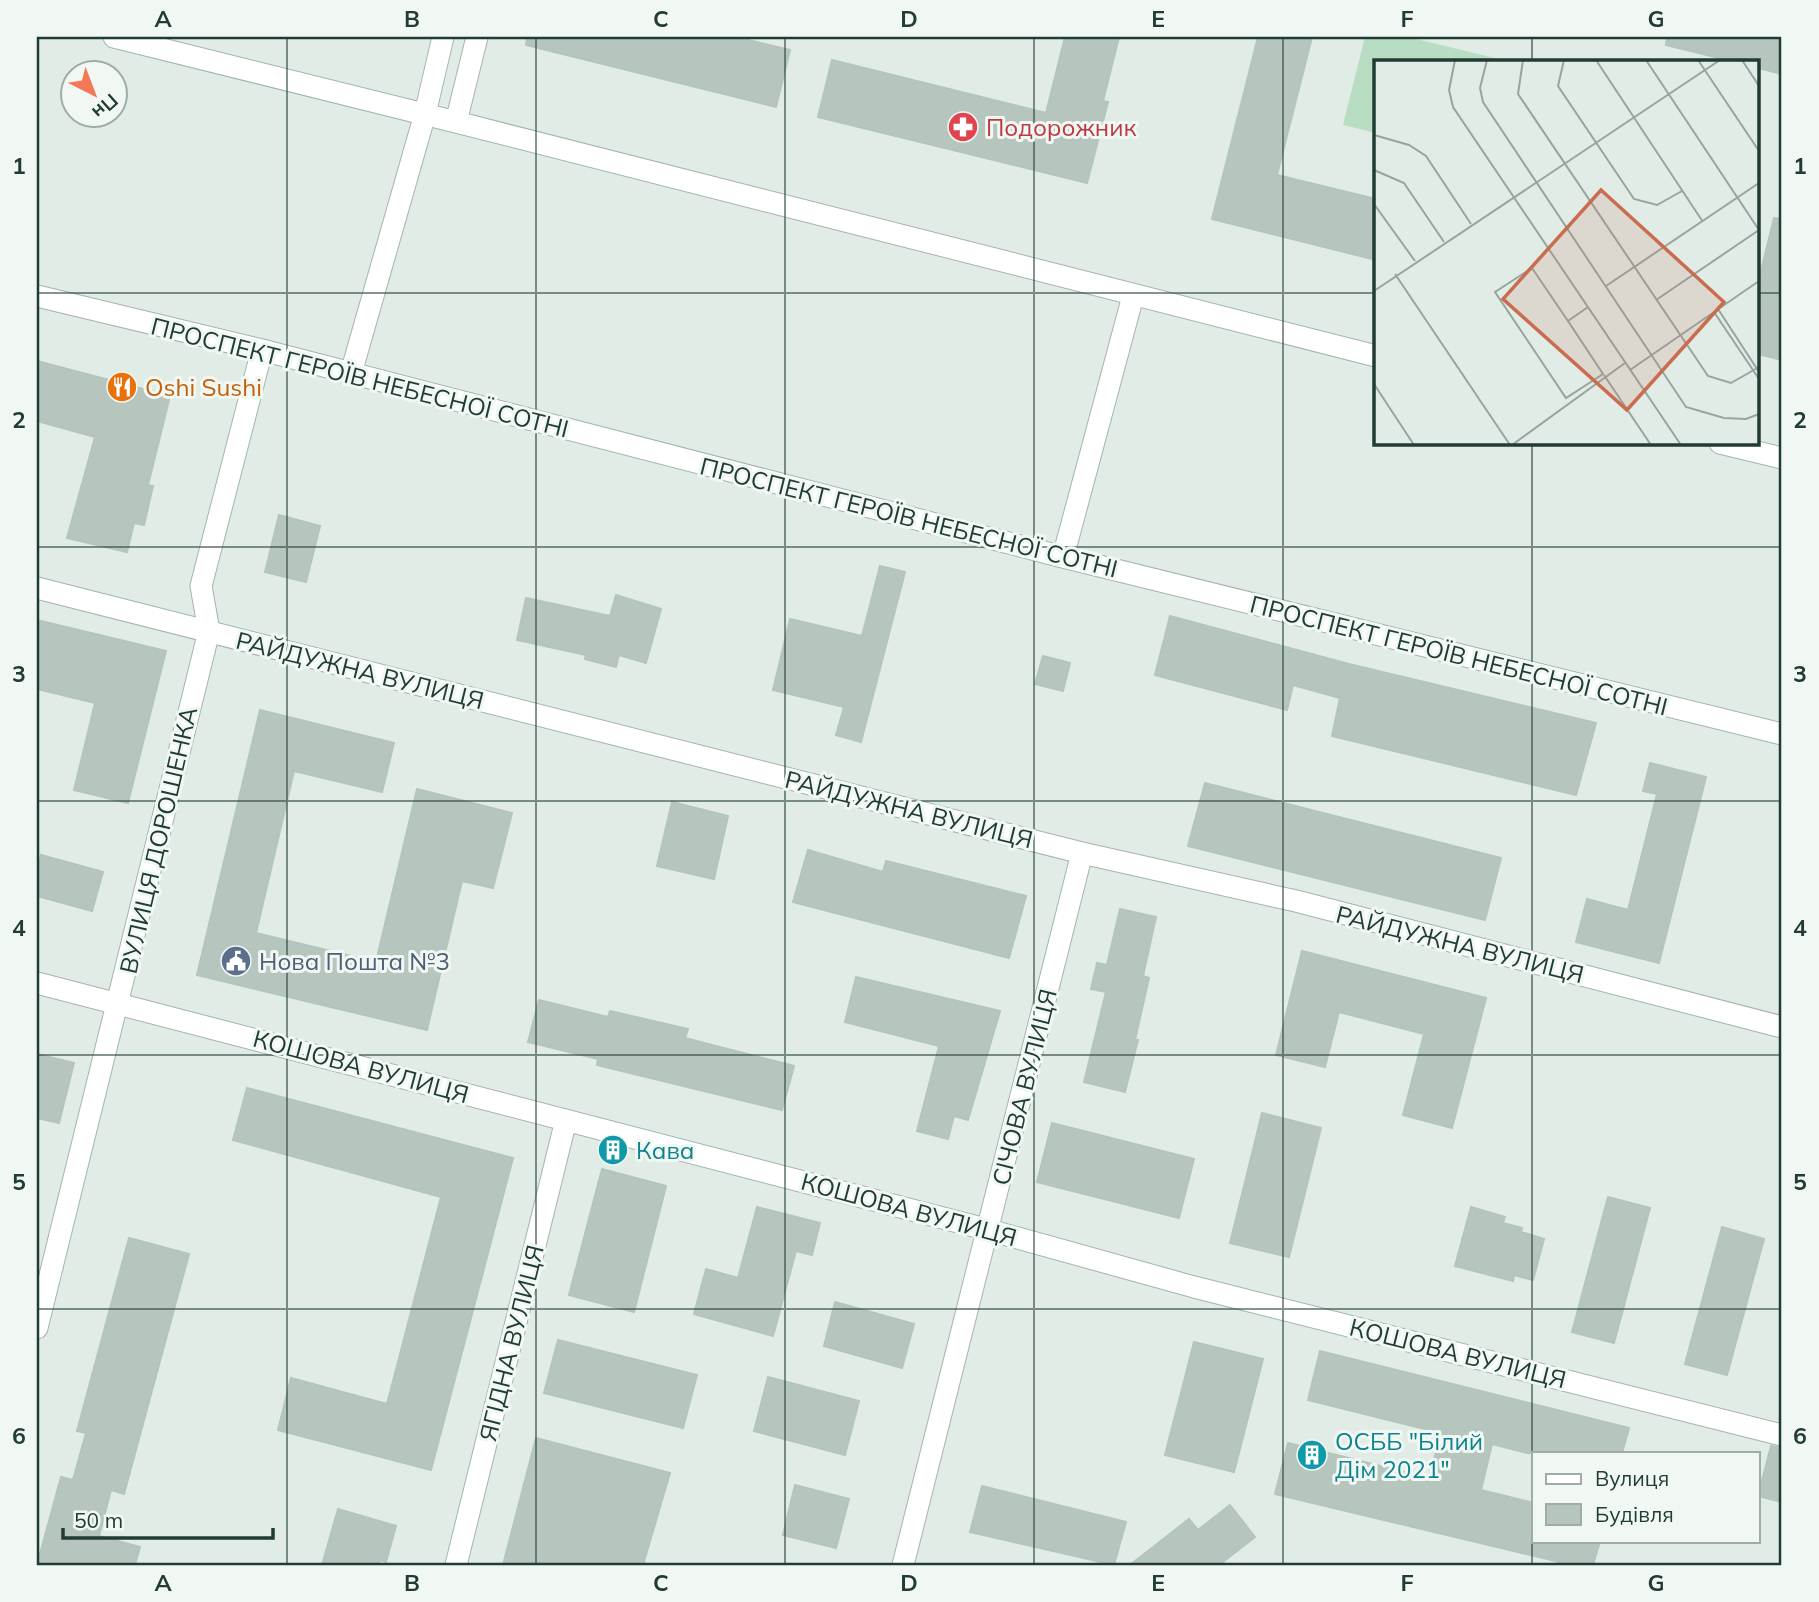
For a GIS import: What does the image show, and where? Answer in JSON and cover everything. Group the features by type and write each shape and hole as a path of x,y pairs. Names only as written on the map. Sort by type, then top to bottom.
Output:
{"street":[{"path":"114,37 1374,356"},
{"path":"351,373 425,114 443,37"},
{"path":"456,122 477,37"},
{"name":"ПРОСПЕКТ ГЕРОЇВ НЕБЕСНОЇ СОТНІ","path":"37,296 262,350 1063,557 1782,734"},
{"path":"1063,557 1133,296"},
{"name":"ВУЛИЦЯ ДОРОШЕНКА","path":"37,1328 119,1003 208,631 201,586 262,350"},
{"path":"1724,444 1782,458"},
{"name":"РАЙДУЖНА ВУЛИЦЯ","path":"37,588 1082,853 1296,901 1782,1027"},
{"name":"СІЧОВА ВУЛИЦЯ","path":"903,1565 1082,853"},
{"name":"КОШОВА ВУЛИЦЯ","path":"37,983 989,1230 1194,1287 1782,1435"},
{"name":"ЯГІДНА ВУЛИЦЯ","path":"456,1565 566,1120"}],"green space":[{"path":"1365,37 1408,37 1503,60 1374,60 1374,133 1343,125"}],"building":[{"path":"527,37 736,37 790,50 776,107 526,45"},
{"path":"1065,37 1119,37 1103,101 1108,102 1087,183 818,117 832,60 1046,113"},
{"path":"1258,37 1312,37 1277,175 1374,199 1374,260 1212,219"},
{"path":"1667,37 1782,37 1782,74 1759,68 1759,60 1727,60 1666,45"},
{"path":"1774,218 1782,219 1782,360 1759,354 1759,279"},
{"path":"37,361 170,396 148,485 153,486 144,525 134,523 127,552 67,538 95,437 37,421"},
{"path":"279,515 320,526 306,582 265,572"},
{"path":"880,566 905,572 861,742 836,735 844,707 773,690 790,619 862,636"},
{"path":"616,595 661,609 646,663 619,655 616,667 585,659 586,655 517,640 526,598 610,616"},
{"path":"1170,616 1349,664 1596,723 1576,795 1332,736 1340,698 1293,685 1287,710 1155,675"},
{"path":"37,620 166,651 128,803 74,790 95,703 37,689"},
{"path":"1043,656 1070,663 1063,691 1035,684"},
{"path":"260,710 394,743 382,792 294,771 256,933 376,962 417,789 512,813 493,888 462,881 427,1030 197,975"},
{"path":"1650,763 1706,777 1659,963 1576,942 1587,899 1628,910 1657,794 1643,791"},
{"path":"1205,783 1501,858 1485,920 1188,846"},
{"path":"672,802 728,816 714,879 657,866"},
{"path":"808,850 883,872 886,861 1026,896 1009,958 793,902"},
{"path":"41,855 103,872 92,911 37,896 37,871"},
{"path":"1120,909 1156,917 1143,976 1149,978 1125,1092 1084,1082 1106,992 1091,989 1097,963 1107,965"},
{"path":"1302,951 1486,998 1452,1128 1403,1115 1424,1034 1339,1012 1325,1067 1276,1055"},
{"path":"856,977 1000,1011 968,1120 954,1116 948,1139 917,1131 939,1046 845,1022"},
{"path":"539,1000 608,1017 610,1011 688,1029 685,1038 794,1066 782,1110 597,1065 598,1059 528,1042"},
{"path":"37,1054 74,1063 59,1123 37,1118"},
{"path":"247,1088 513,1158 431,1470 278,1430 291,1378 387,1404 441,1197 233,1140"},
{"path":"1262,1113 1321,1128 1289,1257 1230,1243"},
{"path":"1052,1123 1194,1159 1179,1218 1037,1182"},
{"path":"602,1169 666,1186 634,1312 569,1295"},
{"path":"1608,1197 1650,1208 1614,1343 1572,1332"},
{"path":"757,1207 820,1223 812,1255 796,1251 773,1336 694,1314 706,1269 738,1278"},
{"path":"1471,1207 1505,1217 1503,1223 1522,1228 1521,1232 1544,1239 1533,1280 1514,1275 1513,1281 1455,1266"},
{"path":"1722,1227 1764,1239 1727,1375 1685,1364"},
{"path":"129,1238 189,1254 124,1494 111,1490 99,1536 140,1547 135,1565 37,1565 61,1477 73,1480 86,1433 77,1431"},
{"path":"835,1302 914,1324 902,1368 824,1346"},
{"path":"558,1340 697,1375 683,1428 544,1393"},
{"path":"1194,1342 1263,1359 1234,1472 1165,1455"},
{"name":"ОСББ \"Білий Дім 2021\"","path":"1320,1351 1629,1428 1622,1452 1527,1453 1492,1444 1481,1490 1532,1503 1532,1542 1600,1542 1593,1565 1572,1565 1275,1494 1288,1443 1429,1478 1441,1433 1308,1400"},
{"path":"768,1377 859,1401 845,1455 754,1431"},
{"path":"536,1438 670,1473 643,1565 503,1565"},
{"path":"1771,1446 1782,1448 1782,1502 1759,1496"},
{"path":"795,1485 849,1499 836,1548 783,1535"},
{"path":"982,1486 1126,1522 1114,1565 970,1532"},
{"path":"1230,1505 1255,1537 1219,1565 1130,1565 1189,1519 1198,1530"},
{"path":"338,1509 396,1526 386,1562 380,1560 378,1565 322,1565"}],"place":[{"name":"Подорожник","path":"963,127"},
{"name":"Oshi Sushi","path":"122,387"},
{"name":"Нова Пошта №3","path":"236,961"},
{"name":"Кава","path":"613,1150"},
{"name":"ОСББ \"Білий Дім 2021\"","path":"1312,1455"}]}
